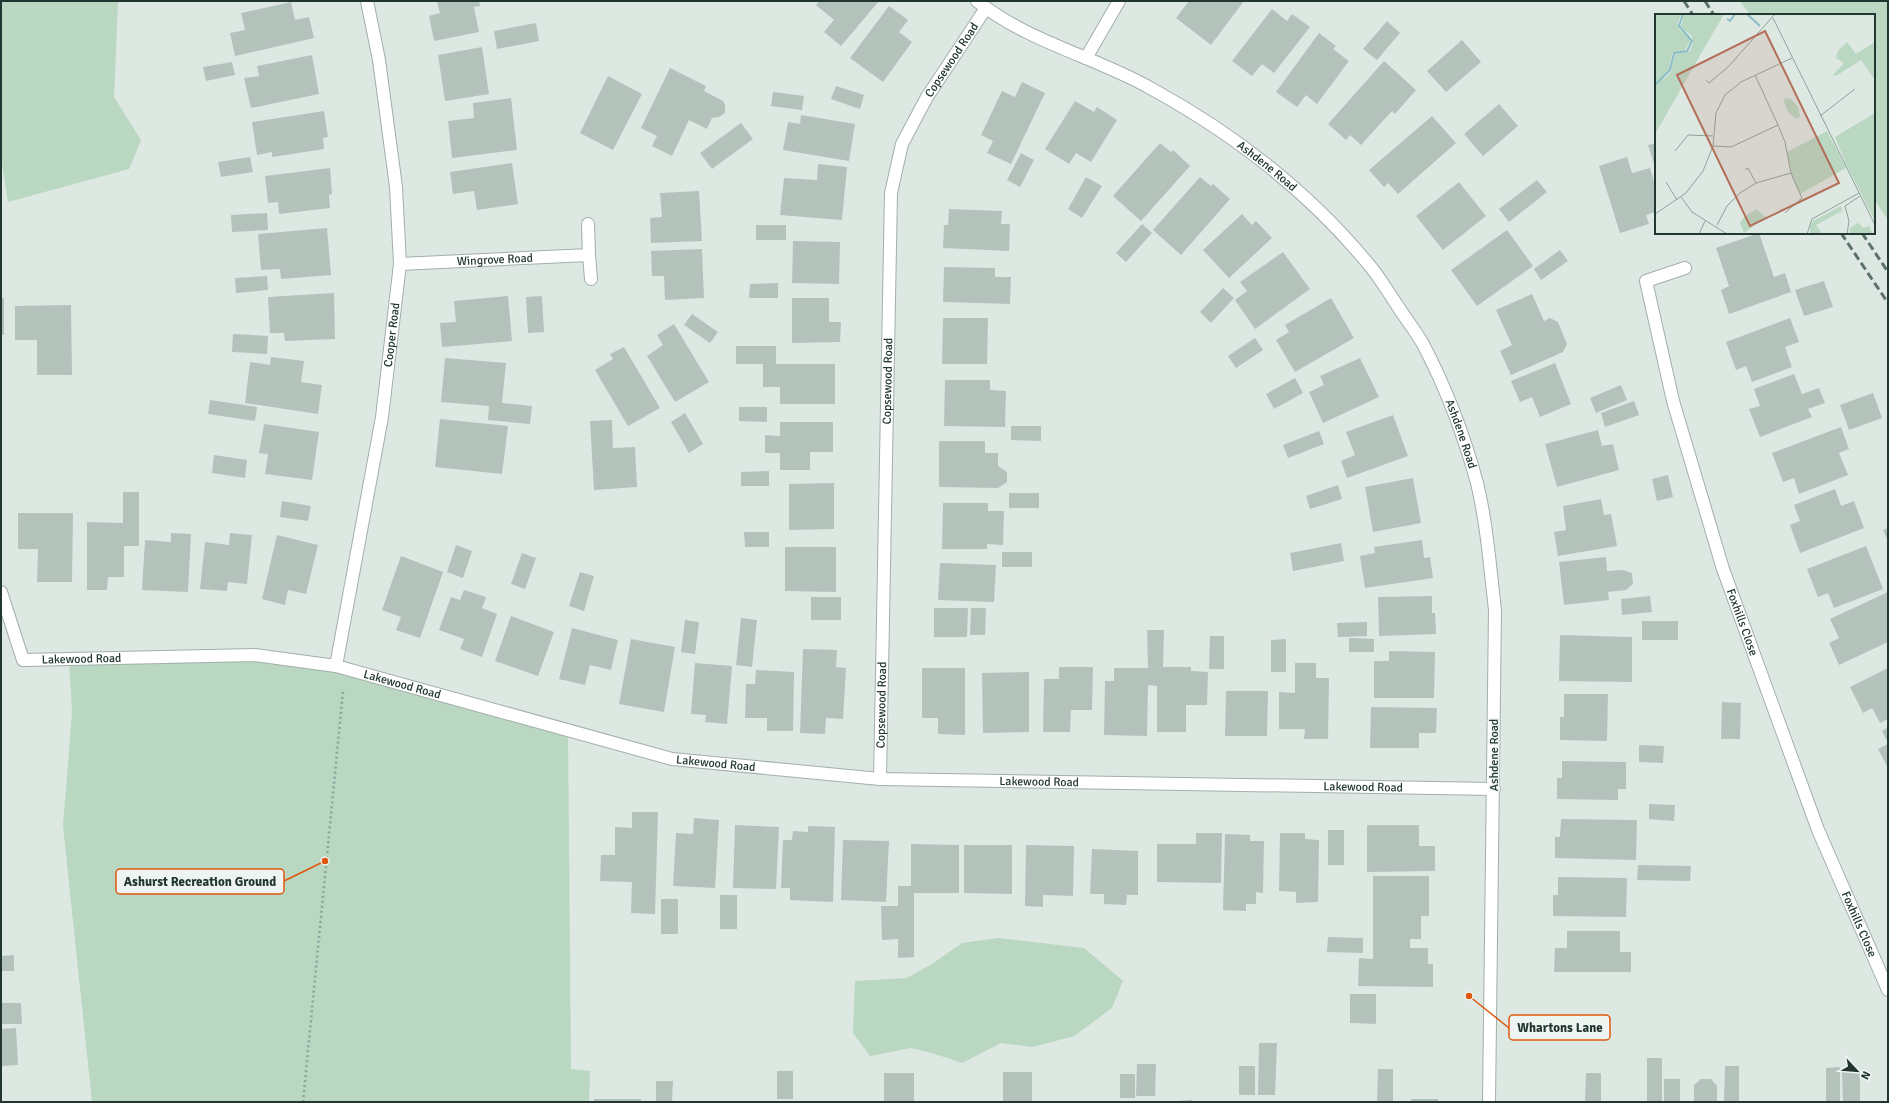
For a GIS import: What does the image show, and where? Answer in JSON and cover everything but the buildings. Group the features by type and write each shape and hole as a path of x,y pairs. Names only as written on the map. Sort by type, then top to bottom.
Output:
{"street":[{"name":"Cooper Road","path":"340,667 382,417 400,264 396,187 379,60 367,1"},
{"path":"1086,58 1119,1"},
{"name":"Ashdene Road","path":"981,4 1013,25 1150,88 1179,104 1250,151 1312,204 1371,266 1422,342 1446,390 1470,459 1482,515 1495,610 1490,1102"},
{"name":"Copsewood Road","path":"880,779 891,193 902,144 927,97 981,4"},
{"path":"588,224 591,279"},
{"name":"Wingrove Road","path":"400,264 590,254"},
{"name":"Foxhills Close","path":"1685,268 1646,281 1673,401 1723,570 1734,601 1818,830 1888,990"},
{"name":"Lakewood Road","path":"1,592 23,660 255,655 340,667 672,759 880,779 1494,789"}],"path":[{"path":"303,1102 340,667"}],"green space":[{"path":"1,1 118,1 114,97 141,140 129,169 8,202 1,158"},
{"path":"1740,1 1888,1 1888,220 1875,200 1875,14 1749,14"},
{"path":"255,655 336,666 568,731 571,1069 590,1071 589,1102 92,1102 63,826 72,712 69,659"},
{"path":"998,938 1084,948 1123,981 1112,1008 1074,1036 1033,1047 1001,1043 962,1063 911,1048 870,1056 853,1033 855,981 907,978 932,964 962,943"}],"railway":[{"path":"1684,1 1692,14"},
{"path":"1705,1 1713,14"},
{"path":"1842,234 1888,303"},
{"path":"1863,234 1888,272"}],"place":[{"name":"Ashurst Recreation Ground","path":"325,861"},
{"name":"Whartons Lane","path":"1469,996"}]}
